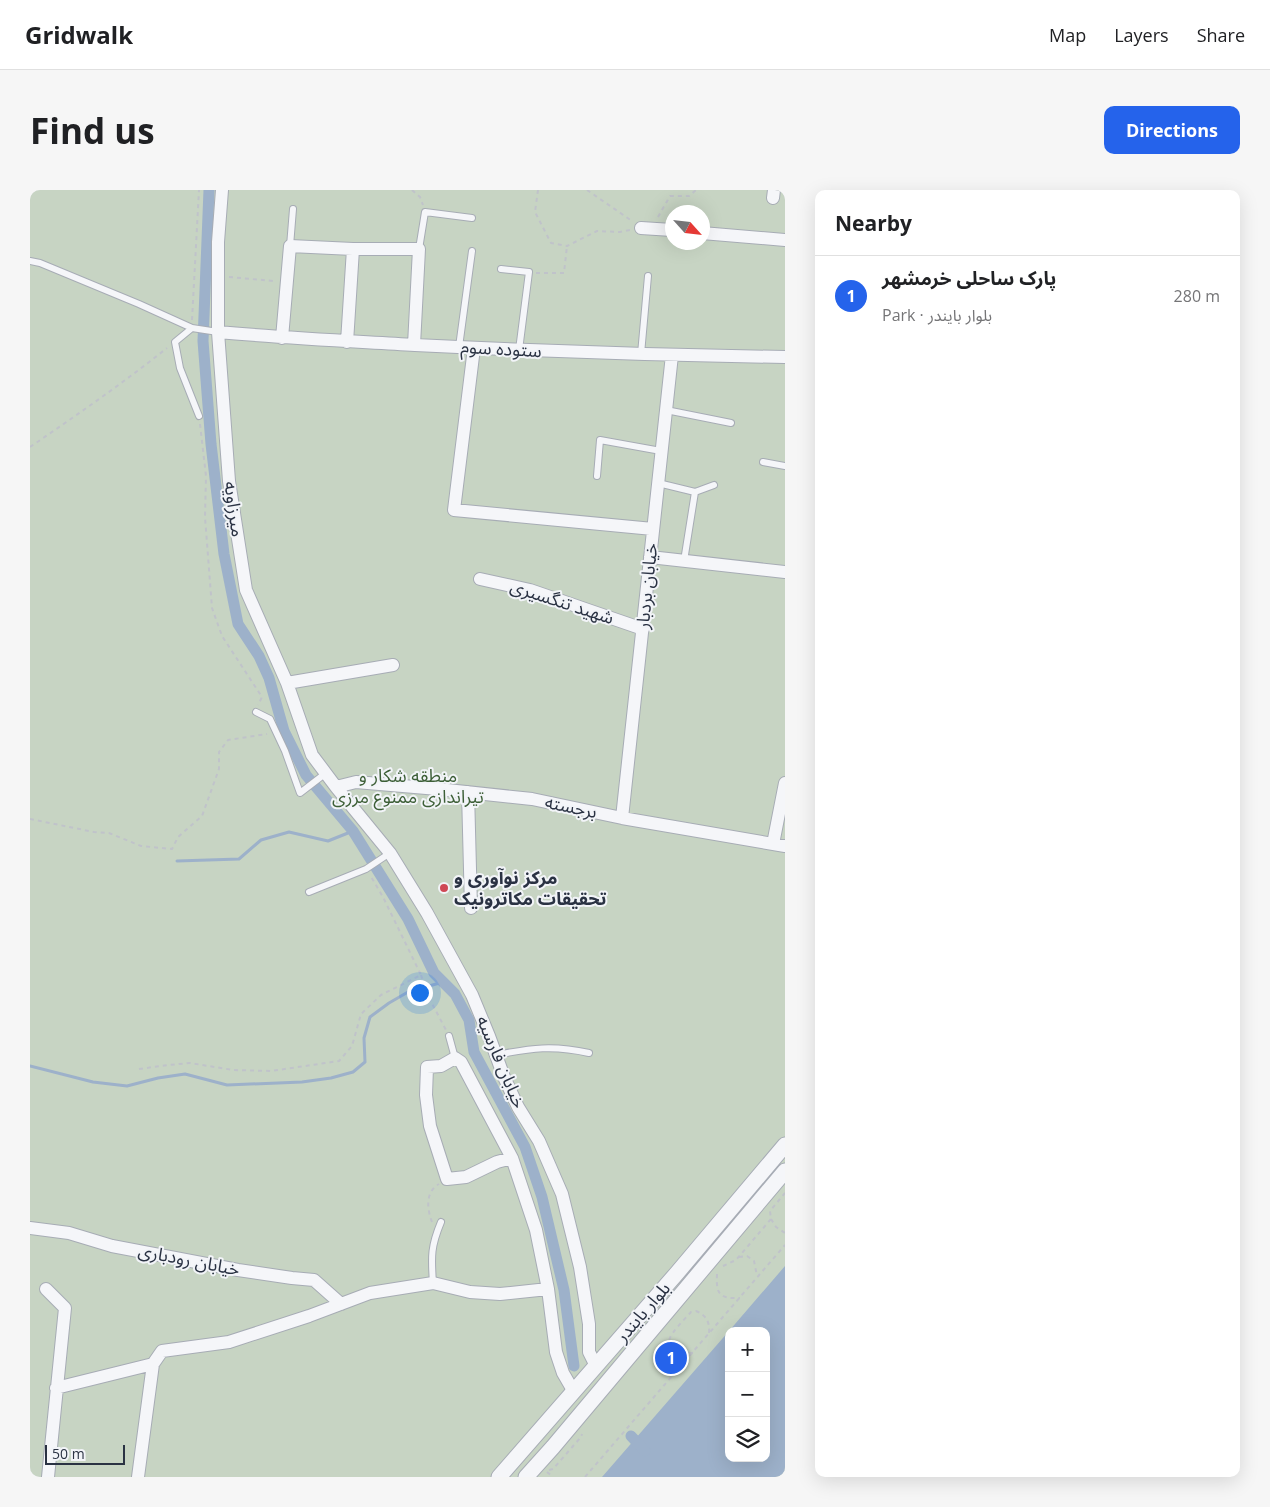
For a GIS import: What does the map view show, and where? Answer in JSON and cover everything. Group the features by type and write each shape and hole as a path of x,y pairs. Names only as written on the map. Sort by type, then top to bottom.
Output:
{"street":[{"name":"میرزاویه","path":"222,190 215,331 229,481 246,590 288,683 312,754 323,776 336,787"},
{"path":"647,228 665,229"},
{"path":"710,234 785,240"},
{"path":"282,338 290,246 353,249 419,249 414,344"},
{"path":"347,342 353,249"},
{"name":"ستوده سوم","path":"215,331 347,342 519,350 785,358"},
{"path":"474,348 454,510 653,529"},
{"name":"خیابان بردبار","path":"622,818 672,355"},
{"path":"650,557 785,572"},
{"name":"شهید تنگسیری","path":"480,579 530,590 643,629"},
{"path":"288,683 393,666"},
{"name":"برجسته","path":"336,787 356,782 532,799 622,818 779,845"},
{"path":"779,845 785,783"},
{"name":"خیابان فارسیه","path":"336,787 426,913 472,995 514,1100 539,1141 562,1194 581,1277 589,1324 589,1352 596,1366"},
{"path":"468,792 471,908"},
{"path":"455,1058 441,1066 427,1067 426,1095 430,1126 447,1179 466,1177 497,1162 512,1158"},
{"name":"خیابان فارسیه","path":"455,1058 461,1062 512,1158 536,1230 548,1289 556,1352 563,1373 574,1392"},
{"name":"بلوار بایندر","path":"499,1477 677,1273 785,1145"},
{"name":"بلوار بایندر","path":"526,1477 785,1171"},
{"name":"خیابان رودباری","path":"30,1228 69,1233 112,1246 238,1270 314,1280 341,1304"},
{"path":"138,1477 153,1364 162,1351 229,1342 309,1316 370,1293 433,1283 470,1292 500,1294 548,1289"},
{"path":"46,1289 65,1308 48,1477"},
{"path":"56,1388 153,1364"}],"lane":[{"path":"290,246 293,208"},
{"path":"419,249 425,212 472,218"},
{"path":"459,347 472,251"},
{"path":"30,261 194,328 215,331"},
{"path":"501,269 528,272 519,350"},
{"path":"641,354 648,276"},
{"path":"194,328 175,342 180,368 199,416"},
{"path":"666,410 731,423"},
{"path":"597,476 600,440 661,451"},
{"path":"763,462 785,466"},
{"path":"658,483 695,492 714,485"},
{"path":"684,561 695,492"},
{"path":"256,712 270,719 300,794 323,776"},
{"path":"309,892 368,868 385,857"},
{"path":"449,1036 455,1058"},
{"path":"496,1055 530,1048 564,1047 589,1052"},
{"path":"433,1283 431,1264 432,1242 440,1222"}],"path":[{"path":"194,328 199,190"},
{"path":"412,190 420,197 425,212"},
{"path":"538,190 535,212 551,243 567,246 597,232 620,232 647,228 670,196 690,196 696,190"},
{"path":"586,190 647,228"},
{"path":"528,272 564,273 567,246"},
{"path":"218,276 287,282"},
{"path":"30,447 141,369 175,342"},
{"path":"199,416 206,476 205,517 212,608 222,636 262,696 256,712"},
{"path":"30,819 108,833 141,846 172,849 178,837 202,816 219,769 219,752 228,740 277,733"},
{"path":"368,868 384,897 421,975 428,996 449,1036"},
{"path":"139,1070 168,1064 190,1063 233,1070 271,1070 339,1061 352,1046 361,1014 381,995 421,975"},
{"path":"436,1234 430,1218 428,1199 434,1187 447,1179"},
{"path":"771,1219 776,1227 785,1233"},
{"path":"585,1477 785,1245"},
{"path":"739,1257 747,1256 754,1261 757,1269 757,1278"},
{"path":"717,1272 716,1287 720,1294 728,1298 740,1298"},
{"path":"693,1353 672,1350 668,1344 668,1338 691,1312 700,1313 706,1318 710,1325 709,1333"},
{"path":"678,1317 684,1320"},
{"path":"547,1471 553,1477"}],"green space":[{"name":"منطقه شکار و تیراندازی ممنوع مرزی","path":"30,190 785,190 785,1477 30,1477"}],"water":[{"path":"785,1266 785,1477 602,1477 725,1335 725,1462 770,1462 770,1327 732,1327"}],"waterway":[{"path":"209,190 203,341 211,444 224,554 238,624 259,656 269,678 284,731 306,775 353,831 408,919 434,973 455,994 469,1020 474,1052 525,1147 542,1197 564,1290 574,1366"},
{"path":"177,861 239,859 261,840 289,832 328,841 353,831"},
{"path":"30,1066 93,1082 127,1086 158,1078 185,1074 227,1085 302,1082 331,1078 353,1072 365,1062 364,1038 370,1017 408,992 443,982"},
{"path":"631,1436 645,1451"}],"place":[{"name":"مرکز نوآوری و تحقیقات مکاترونیک","path":"444,888"},
{"name":"پارک ساحلی خرمشهر","path":"671,1358"}]}
